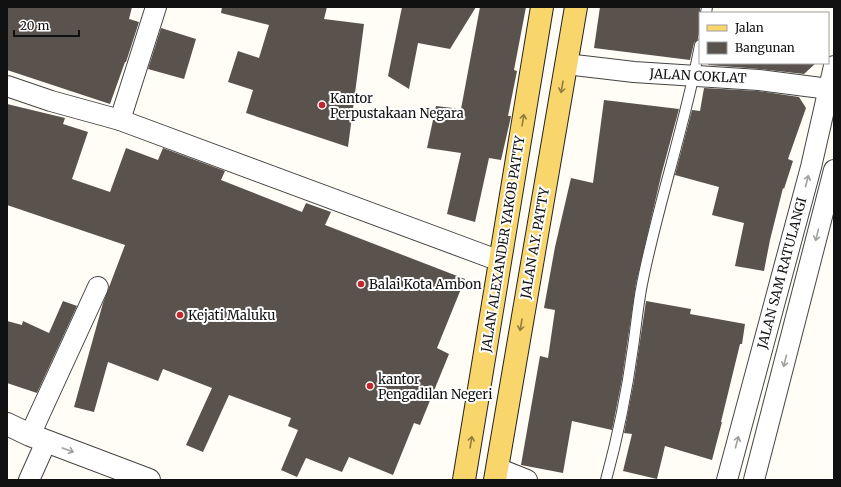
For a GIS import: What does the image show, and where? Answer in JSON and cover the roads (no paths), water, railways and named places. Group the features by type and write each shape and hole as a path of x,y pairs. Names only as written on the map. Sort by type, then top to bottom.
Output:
{"main road":[{"name":"JALAN ALEXANDER YAKOB PATTY","path":"464,480 542,7"},
{"name":"JALAN A.Y. PATTY","path":"496,474 576,7"}],"street":[{"path":"120,120 156,7"},
{"name":"JALAN COKLAT","path":"566,64 634,72 759,80 829,89"},
{"name":"JALAN SAM RATULANGI","path":"727,480 810,167 834,66"},
{"path":"7,86 51,101 120,120 500,261"},
{"name":"JALAN SAM RATULANGI","path":"754,480 834,173"},
{"path":"29,480 38,438 98,287"},
{"path":"7,424 38,438 149,480"},
{"path":"496,474 527,480"}],"lane":[{"path":"606,480 616,443 633,348 642,284 663,195 680,135 699,50"}],"place":[{"name":"Kantor Perpustakaan Negara","path":"322,105"},
{"name":"Balai Kota Ambon","path":"361,284"},
{"name":"Kejati Maluku","path":"180,315"},
{"name":"kantor Pengadilan Negeri","path":"370,386"}]}
